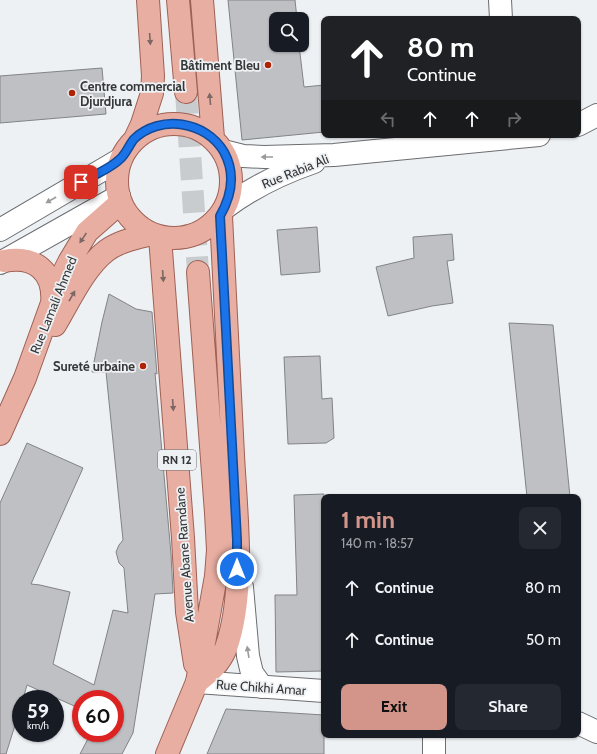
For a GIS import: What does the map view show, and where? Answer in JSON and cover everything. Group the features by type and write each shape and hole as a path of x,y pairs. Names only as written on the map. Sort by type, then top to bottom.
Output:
{"main road":[{"path":"135,139 146,131 159,126 173,124 188,125 201,130 218,145 229,164 232,179 231,193 223,211 211,226 200,233 187,238 174,239 156,236 133,221 120,199 117,183 121,159 135,139 142,124 152,93 153,76 148,0"},
{"path":"178,0 186,92"},
{"path":"202,0 218,145"},
{"name":"Rue Lamali Ahmed","path":"0,434 25,378 68,262 87,232 120,199"},
{"name":"Avenue Abane Ramdane","path":"197,682 216,666 222,658 226,647 237,597 237,540 223,211"},
{"name":"Avenue Abane Ramdane","path":"156,236 183,538 187,612 197,682"},
{"name":"Rue Lamali Ahmed","path":"25,378 81,281 98,259 106,251 121,243 156,236"},
{"path":"2,262 15,259 26,260 36,264 45,272 50,282 53,293 52,304"},
{"name":"Avenue Abane Ramdane","path":"167,754 197,682 216,576 218,550 198,272"}],"street":[{"path":"500,0 501,16"},
{"path":"581,123 597,115"},
{"path":"334,156 493,138"},
{"name":"Rue Rabia Ali","path":"218,145 243,156 334,156"},
{"name":"Rue Rabia Ali","path":"223,211 240,196 273,178 334,156"},
{"path":"0,230 121,159"},
{"path":"2,262 120,199"},
{"path":"237,540 248,656 252,673 262,687"},
{"name":"Rue Chikhi Amar","path":"197,682 321,691"},
{"path":"581,724 597,732"},
{"path":"434,738 434,754"}],"building":[{"name":"Bâtiment Bleu","path":"228,0 295,0 296,12 269,12 269,52 300,52 304,87 321,85 321,132 242,140"},
{"path":"102,68 106,114 0,123 0,76"},
{"path":"317,227 320,272 281,275 277,230"},
{"path":"452,234 454,260 447,261 453,303 388,316 376,267 414,258 413,237"},
{"path":"109,294 136,309 152,312 157,374 155,373 173,593 155,594 133,733 122,754 80,754 86,742 124,742 124,690 72,690 72,705 64,701 64,690 38,690 27,685 26,690 12,690 12,735 6,754 0,754 0,503 27,443 83,468 31,584 70,592 53,664 94,685 113,610 128,613 124,568 119,563 116,552 123,540 106,372 92,372"},
{"path":"509,323 553,325 570,494 527,494"},
{"path":"320,356 322,399 332,398 334,438 326,443 288,444 284,357"},
{"path":"321,494 321,671 276,672 275,595 297,595 294,495"},
{"path":"226,709 321,715 321,738 324,738 324,754 207,754"}],"tunnel":[{"path":"186,92 198,272"}],"place":[{"name":"Bâtiment Bleu","path":"268,65"},
{"name":"Centre commercial Djurdjura","path":"72,93"},
{"name":"Sureté urbaine","path":"143,366"}],"route":[{"path":"81,182 121,159 127,148 135,139 146,131 159,126 173,124 188,125 201,130 213,138 223,151 229,164 232,179 231,193 226,207 220,216 237,540 237,569"}]}
